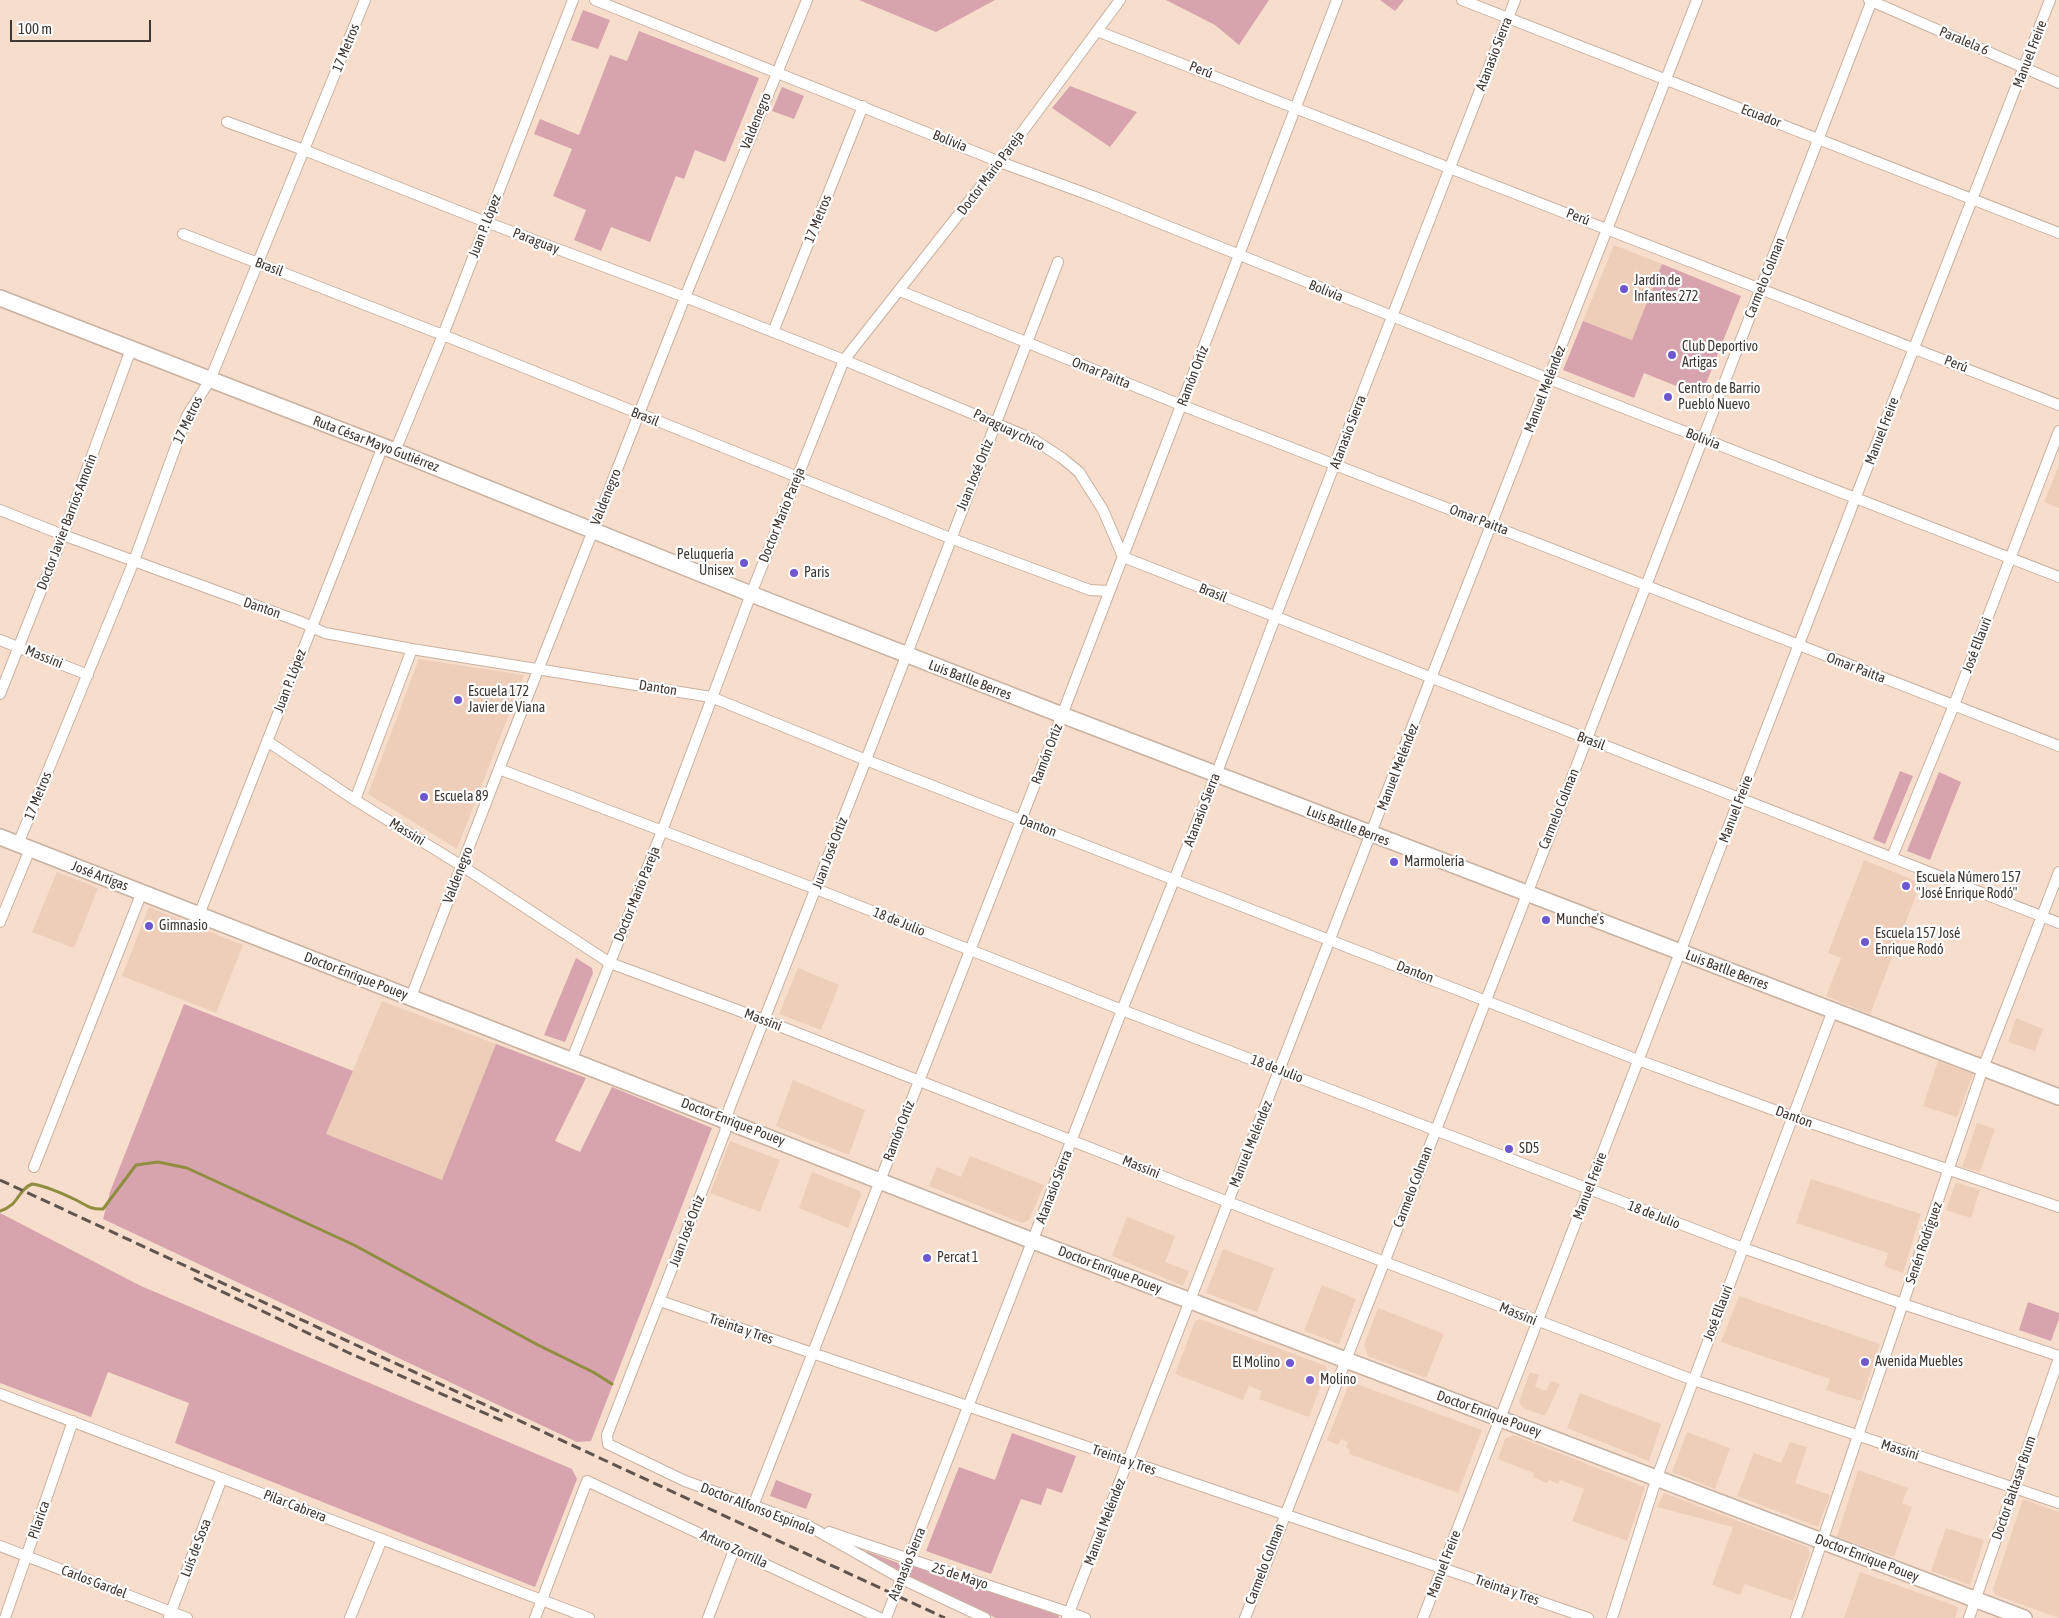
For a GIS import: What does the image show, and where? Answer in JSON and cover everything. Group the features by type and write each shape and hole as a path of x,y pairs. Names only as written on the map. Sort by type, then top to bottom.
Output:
{"street":[{"name":"17 Metros","path":"0,922 24,846 88,675 134,561 187,416 210,380 365,0"},
{"name":"Juan P. López","path":"199,915 311,626 389,449 443,335 573,0"},
{"name":"Bolivia","path":"595,0 1000,162 1095,197 1392,318 2059,577"},
{"name":"Valdenegro","path":"411,997 498,769 685,297 776,71 807,0"},
{"name":"Doctor Mario Pareja","path":"572,1059 662,831 751,594 844,360 1000,162 1120,0"},
{"name":"Ramón Ortiz","path":"753,1506 1062,715 1338,0"},
{"name":"Ecuador","path":"1462,0 2059,234"},
{"name":"Atanasio Sierra","path":"886,1618 1122,1010 1216,775 1515,0"},
{"name":"Manuel Meléndez","path":"1068,1615 1696,0"},
{"name":"Paralela 6","path":"1871,0 2059,83"},
{"name":"Carmelo Colman","path":"1244,1618 1436,1130 1871,0"},
{"name":"Manuel Freire","path":"1424,1618 1855,499 2050,0"},
{"name":"Perú","path":"1097,31 1451,167 2059,405"},
{"name":"17 Metros","path":"773,332 863,106"},
{"name":"Paraguay","path":"227,122 304,150 844,360"},
{"name":"Brasil","path":"183,234 443,335 950,538 1090,590 1109,591"},
{"name":"Juan José Ortiz","path":"608,1444 607,1435 613,1415 660,1301 725,1132 729,1109 1058,262"},
{"name":"Omar Paitta","path":"900,290 1182,405 2059,746"},
{"name":"Ruta César Mayo Gutiérrez","path":"0,298 593,529 751,594"},
{"name":"Doctor Javier Barrios Amorín","path":"0,694 63,535 131,349"},
{"name":"Paraguay chico","path":"844,360 996,422 1033,439 1062,458 1079,472 1103,510 1123,557"},
{"name":"José Ellauri","path":"1892,858 1954,705 2059,431"},
{"name":"Danton","path":"0,510 311,626 325,633 412,649 711,697 866,760 1331,939 1638,1060 1948,1171 2059,1207"},
{"name":"Brasil","path":"1123,557 2059,924"},
{"name":"Luis Batlle Berres","path":"751,594 1372,835 2059,1097"},
{"name":"Massini","path":"0,640 88,675"},
{"path":"355,800 412,649"},
{"name":"Massini","path":"266,741 610,963 764,1020 1228,1202 1692,1380 2059,1503"},
{"name":"18 de Julio","path":"498,769 816,889 1122,1010 1589,1190 1743,1248 2059,1357"},
{"name":"José Artigas","path":"0,837 199,915"},
{"name":"Senén Rodríguez","path":"1796,1618 1983,1068 2059,872"},
{"path":"34,1167 142,892"},
{"name":"Doctor Enrique Pouey","path":"199,915 1344,1361 1501,1418 2024,1618"},
{"name":"José Ellauri","path":"1612,1618 1657,1477 1692,1380 1834,1010"},
{"name":"Treinta y Tres","path":"660,1301 1588,1618"},
{"name":"Doctor Baltasar Brum","path":"1969,1618 2059,1357"},
{"name":"Pilar Cabrera","path":"0,1394 589,1618"},
{"name":"Pilarica","path":"5,1618 73,1421"},
{"name":"Doctor Alfonso Espínola","path":"608,1444 686,1481 807,1525 902,1579 985,1618"},
{"name":"Luis de Sosa","path":"170,1615 222,1478"},
{"name":"Arturo Zorrilla","path":"542,1600 587,1481 880,1618"},
{"name":"25 de Mayo","path":"807,1525 1068,1615 1085,1618"},
{"path":"350,1618 382,1539"},
{"name":"Carlos Gardel","path":"0,1546 170,1615 187,1618"},
{"path":"708,1618 734,1550"},
{"path":"535,1618 542,1600"}],"shaded area":[{"path":"859,0 995,0 936,32"},
{"path":"1166,0 1269,0 1239,45 1215,25"},
{"path":"1380,0 1404,0 1395,11"},
{"path":"583,10 610,20 598,49 571,40"},
{"path":"639,31 759,78 725,162 695,150 684,179 676,176 650,242 611,227 601,251 574,240 586,210 553,196 572,149 534,134 540,119 579,135 610,55 627,61"},
{"path":"1070,86 1137,112 1110,147 1052,108"},
{"path":"782,87 804,96 794,119 772,111"},
{"name":"Jardín de Infantes 272","path":"1614,245 1662,264 1632,340 1583,321"},
{"path":"1662,264 1741,296 1701,396 1644,373 1634,398 1563,370 1583,321 1632,340"},
{"path":"2059,465 2059,508 2044,502"},
{"name":"Escuela 172 Javier de Viana","path":"419,659 524,675 457,849 368,794"},
{"path":"1900,771 1913,776 1885,844 1873,839"},
{"path":"1939,772 1961,782 1930,860 1907,851"},
{"name":"Escuela 157 José Enrique Rodó","path":"1864,860 1921,883 1870,1014 1826,996 1841,958 1828,953"},
{"path":"57,872 98,888 74,948 32,932"},
{"path":"149,907 243,945 216,1013 122,976"},
{"path":"576,958 592,968 593,973 565,1042 544,1035"},
{"path":"798,968 839,985 821,1030 779,1014"},
{"path":"382,1001 496,1044 443,1181 326,1134"},
{"path":"184,1004 353,1071 326,1134 442,1180 496,1044 586,1078 555,1141 580,1152 612,1087 712,1128 591,1441 577,1442 103,1219 110,1192"},
{"path":"2016,1018 2043,1029 2035,1051 2008,1042"},
{"path":"1938,1061 1973,1074 1957,1117 1923,1106"},
{"path":"793,1080 865,1110 849,1155 776,1126"},
{"path":"1977,1123 1995,1129 1980,1172 1962,1167"},
{"path":"730,1141 780,1160 760,1212 710,1193"},
{"path":"970,1156 1044,1185 1029,1220 1022,1223 929,1186 937,1167 961,1177"},
{"path":"812,1172 860,1191 861,1195 848,1228 799,1208"},
{"path":"1811,1179 1921,1214 1903,1273 1884,1266 1888,1253 1796,1223"},
{"path":"1957,1183 1980,1190 1971,1218 1946,1210"},
{"path":"0,1213 141,1286 572,1469 577,1479 535,1587 175,1443 189,1403 108,1372 91,1417 0,1383"},
{"path":"1127,1217 1175,1236 1165,1262 1189,1271 1183,1286 1112,1256"},
{"path":"1223,1249 1274,1268 1257,1312 1206,1293"},
{"path":"1322,1285 1356,1299 1339,1344 1304,1331"},
{"path":"1739,1296 1880,1344 1861,1401 1826,1390 1830,1379 1721,1342"},
{"path":"2028,1302 2059,1313 2059,1319 2051,1341 2019,1330"},
{"path":"1378,1308 1444,1334 1426,1378 1368,1356 1364,1345"},
{"path":"1200,1319 1326,1366 1327,1369 1309,1417 1259,1399 1262,1391 1249,1386 1243,1400 1175,1374 1195,1321"},
{"path":"1530,1372 1539,1375 1535,1387 1546,1391 1551,1381 1560,1384 1545,1416 1523,1408 1519,1402"},
{"path":"1354,1383 1482,1430 1458,1493 1349,1454 1350,1450 1346,1448 1348,1442 1341,1439 1338,1445 1327,1440 1349,1384"},
{"path":"1580,1393 1661,1424 1649,1461 1567,1428"},
{"path":"1687,1432 1730,1448 1715,1489 1672,1472"},
{"path":"1012,1433 1076,1456 1062,1493 1047,1488 1041,1505 1021,1499 991,1574 926,1551 959,1467 995,1480"},
{"path":"1513,1435 1645,1487 1627,1541 1572,1521 1584,1489 1560,1480 1558,1484 1549,1480 1547,1483 1533,1477 1534,1473 1498,1459 1505,1439"},
{"path":"1790,1442 1807,1447 1795,1483 1830,1495 1818,1527 1737,1496 1754,1453 1781,1463"},
{"path":"1858,1470 1908,1488 1902,1503 1912,1507 1894,1557 1837,1537"},
{"path":"776,1480 812,1494 806,1509 770,1496"},
{"path":"1664,1493 1807,1547 1810,1553 1793,1601 1745,1584 1740,1595 1712,1585 1733,1527 1657,1507"},
{"path":"2023,1499 2059,1512 2059,1618 1995,1595 1993,1589"},
{"path":"1946,1528 1984,1540 1970,1585 1931,1571"},
{"path":"866,1551 898,1563 900,1566 898,1570 895,1571 870,1560"},
{"path":"916,1566 1058,1615 1059,1618 996,1618 912,1579 909,1577 912,1567"},
{"path":"1860,1572 1956,1606 1958,1609 1955,1618 1844,1618"}],"waterway":[{"path":"0,1211 11,1205 23,1190 32,1184 54,1190 91,1208 103,1209 136,1165 158,1162 187,1168 354,1245 538,1345 593,1372 612,1384"}],"railway":[{"path":"0,1180 945,1618"},
{"path":"194,1278 347,1352 507,1423"}],"place":[{"name":"Jardín de Infantes 272","path":"1624,289"},
{"name":"Club Deportivo Artigas","path":"1672,355"},
{"name":"Centro de Barrio Pueblo Nuevo","path":"1668,397"},
{"name":"Peluquería Unisex","path":"744,563"},
{"name":"Paris","path":"794,573"},
{"name":"Escuela 172 Javier de Viana","path":"458,700"},
{"name":"Escuela 89","path":"424,797"},
{"name":"Marmolería","path":"1394,862"},
{"name":"Escuela Número 157 \"José Enrique Rodó\"","path":"1906,886"},
{"name":"Munche's","path":"1546,920"},
{"name":"Gimnasio","path":"149,926"},
{"name":"Escuela 157 José Enrique Rodó","path":"1865,942"},
{"name":"SD5","path":"1509,1149"},
{"name":"Percat 1","path":"927,1258"},
{"name":"Avenida Muebles","path":"1865,1362"},
{"name":"El Molino","path":"1290,1363"},
{"name":"Molino","path":"1310,1380"}]}
